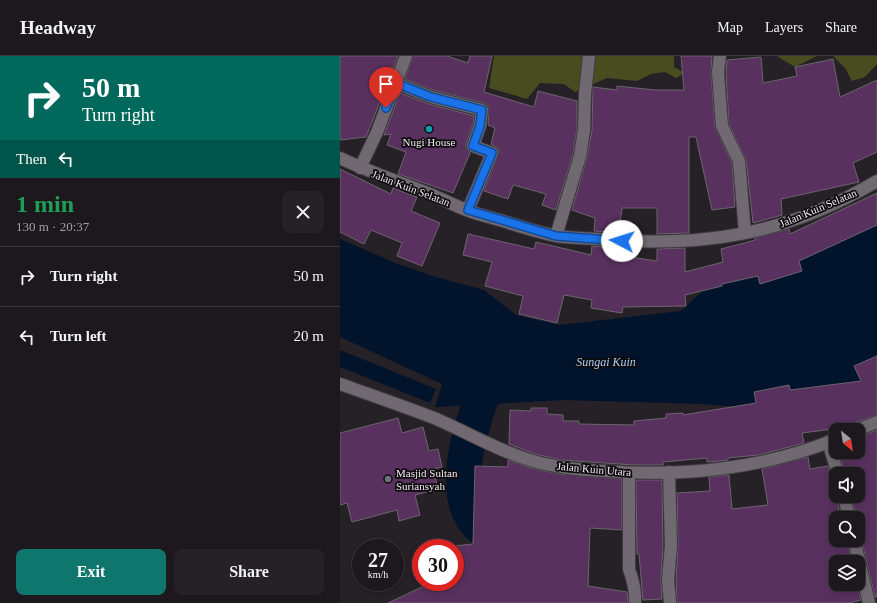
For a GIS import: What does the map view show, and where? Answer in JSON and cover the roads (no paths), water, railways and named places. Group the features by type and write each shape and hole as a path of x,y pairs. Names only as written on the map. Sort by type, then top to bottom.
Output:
{"street":[{"path":"360,168 377,132 406,56"},
{"path":"556,236 580,156 584,130 585,94 589,56"},
{"path":"720,56 718,72 722,126 739,161 745,233"},
{"path":"396,83 431,97 482,110 480,126 473,146 492,153 468,210"},
{"name":"Jalan Kuin Selatan","path":"340,158 360,168 468,210 556,236 622,241 679,242 718,239 745,233 794,220 830,205 877,181"},
{"name":"Jalan Kuin Utara","path":"340,384 434,418 504,451 534,461 574,469 629,473 732,468 773,459 829,441"},
{"path":"865,427 877,422"},
{"path":"669,472 671,545 668,580 670,603"},
{"path":"629,473 629,569 636,593 635,603"},
{"path":"856,547 869,603"}],"water":[{"name":"Sungai Kuin","path":"877,199 877,402 849,416 704,404 564,400 435,407 442,384 340,337 340,239 398,264 436,277 484,290 516,315 559,325 681,311 726,269"},
{"path":"340,350 436,389 430,403 340,367"}],"waterway":[{"path":"494,362 481,397 469,439 463,480 465,499 475,522 485,531 501,540 511,550 524,603"}],"place":[{"name":"Nugi House","path":"429,129"},
{"name":"Masjid Sultan Suriansyah","path":"388,479"}]}
